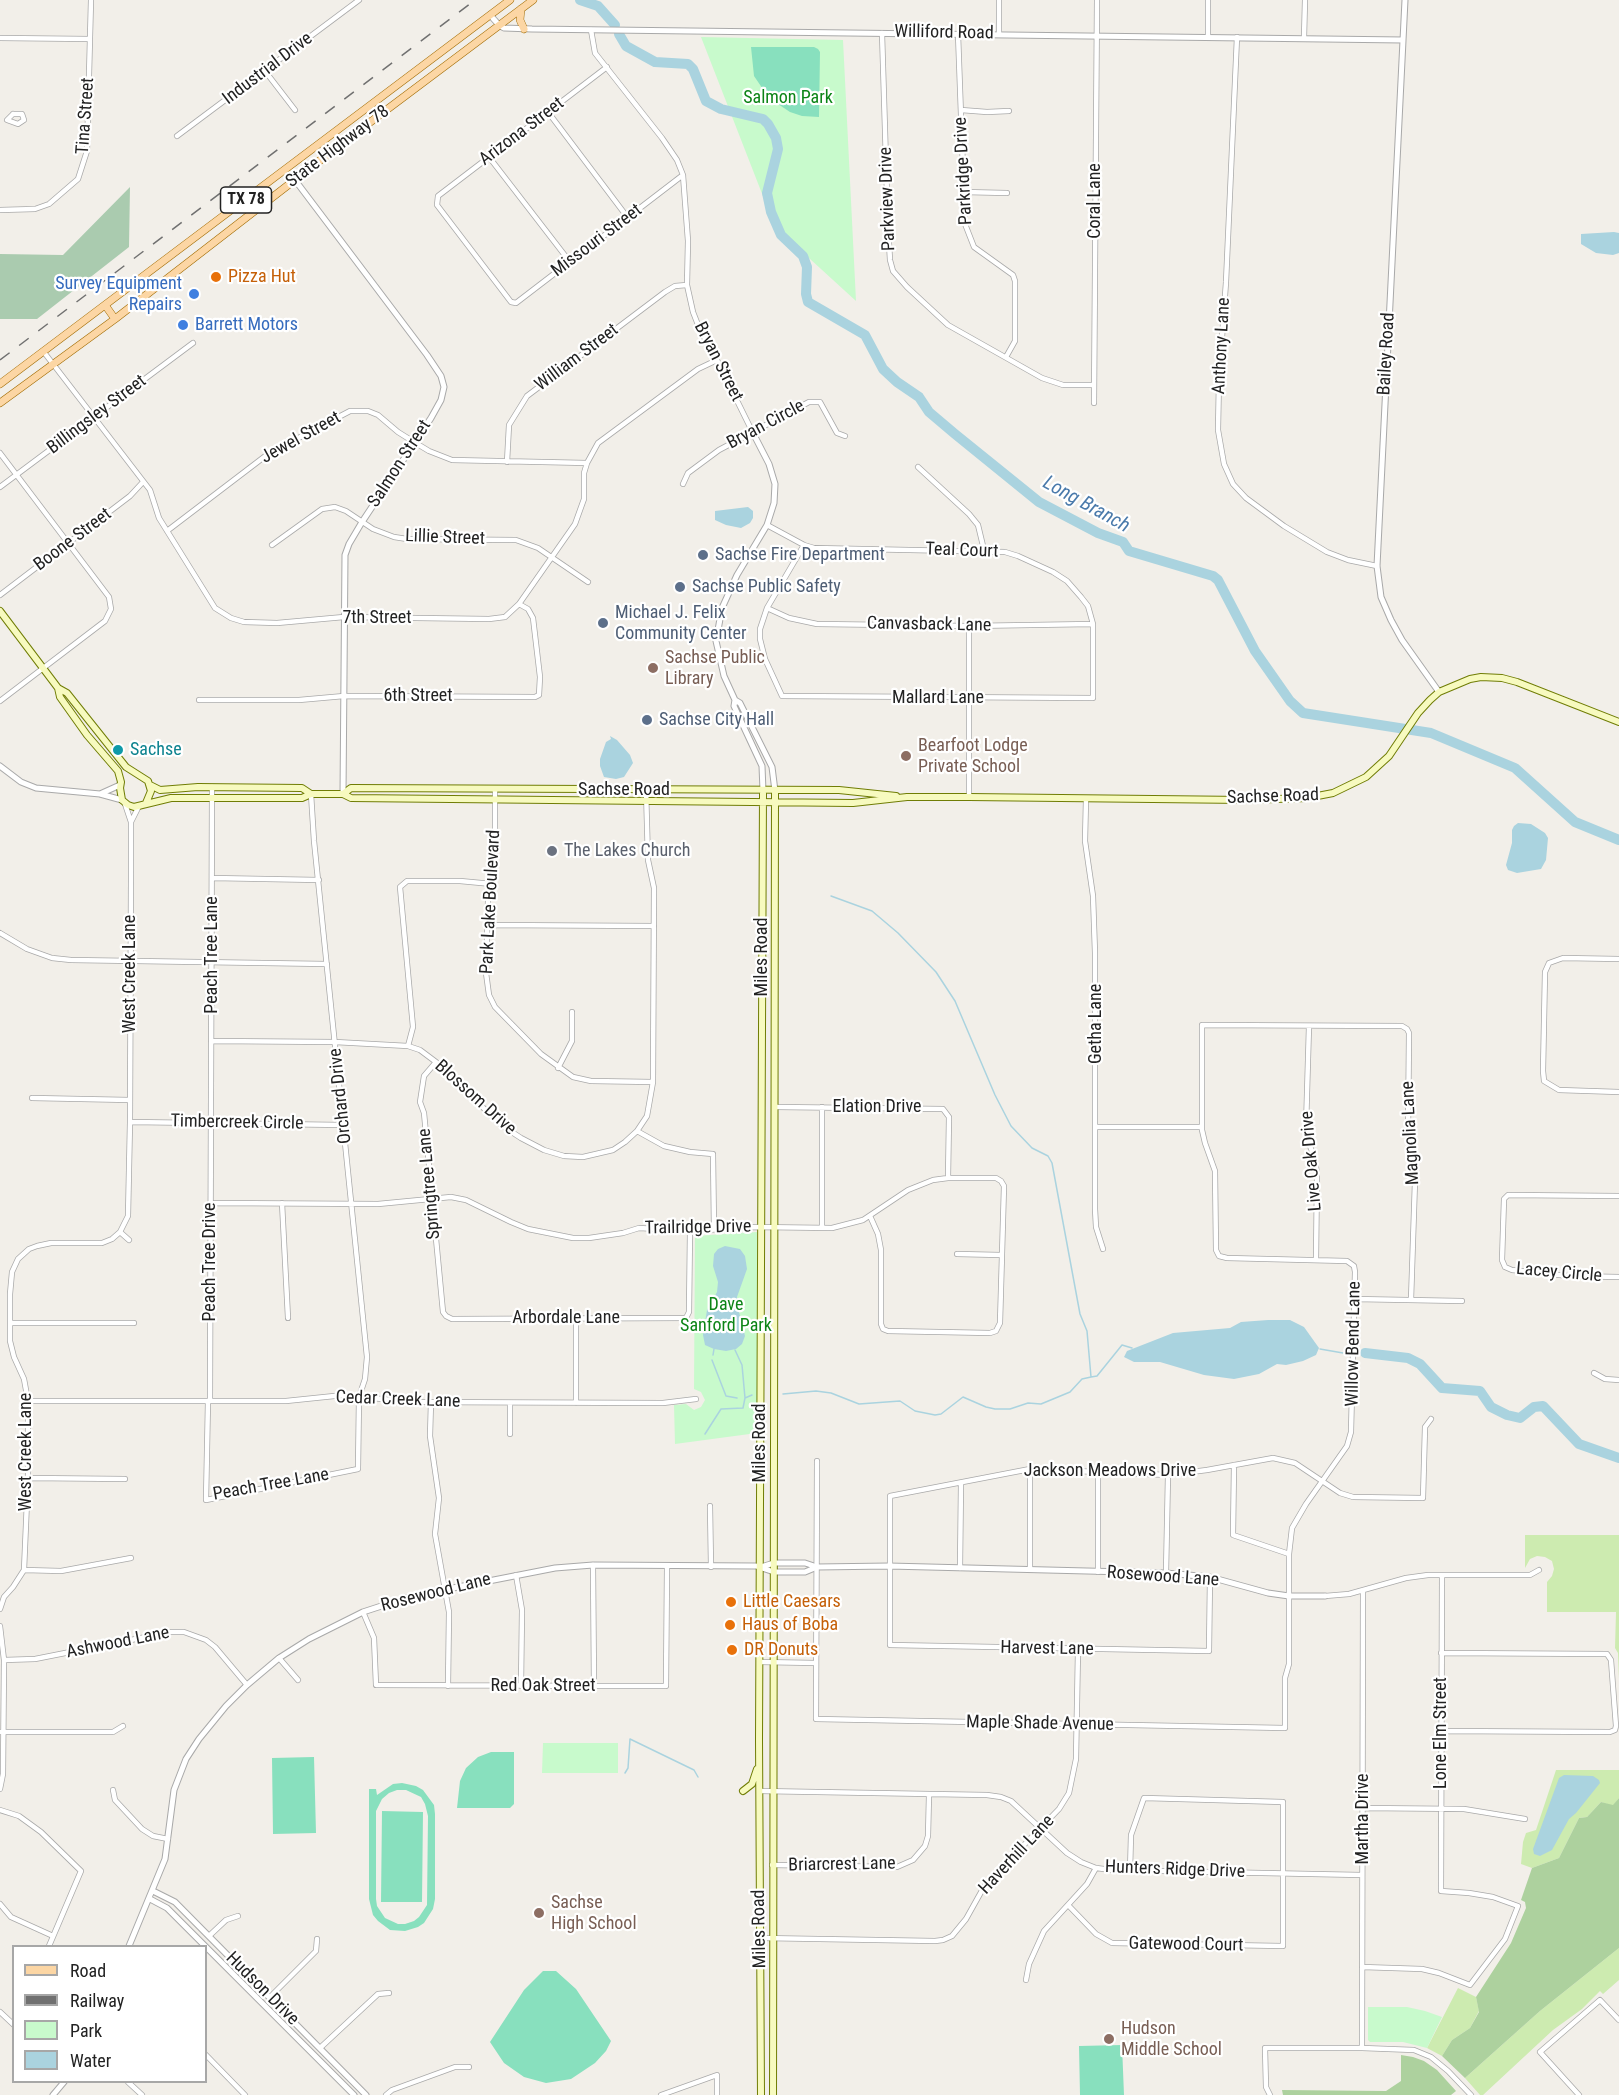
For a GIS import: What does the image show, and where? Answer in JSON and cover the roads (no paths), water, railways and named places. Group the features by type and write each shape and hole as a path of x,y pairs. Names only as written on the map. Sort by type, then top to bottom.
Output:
{"main road":[{"name":"State Highway 78","path":"0,384 510,0"},
{"name":"State Highway 78","path":"0,403 115,319 533,0"},
{"path":"521,9 520,20 524,29"},
{"path":"105,305 115,319"},
{"path":"0,611 58,688 67,693 114,754 135,774 144,777 150,786 150,796 142,805 134,807 123,801 118,771 87,735 60,698 58,688"},
{"name":"Sachse Road","path":"142,805 171,798 302,798 311,794 343,794 351,798 853,803 907,797 969,796 1248,800 1307,798 1325,795 1350,786 1366,777 1389,756 1418,712 1439,692 1470,679 1502,678 1619,722"},
{"path":"121,783 135,774"},
{"name":"Sachse Road","path":"150,786 160,790 212,787 302,788 311,794"},
{"name":"Sachse Road","path":"343,794 351,788 839,790 907,797"},
{"name":"Miles Road","path":"761,2095 760,1370 763,791"},
{"name":"Miles Road","path":"773,2095 775,791"},
{"path":"762,1020 776,1020"},
{"path":"760,1370 775,1370"},
{"path":"743,1791 752,1784 755,1778 760,1757"},
{"path":"761,2080 773,2080"}],"street":[{"name":"Tina Street","path":"0,210 35,209 49,204 78,179 87,151 90,0"},
{"name":"Industrial Drive","path":"177,136 359,0"},
{"path":"999,0 999,34"},
{"name":"Coral Lane","path":"1094,403 1097,0"},
{"path":"1208,0 1208,37"},
{"path":"1304,38 1305,0"},
{"name":"Bailey Road","path":"1404,0 1377,566 1382,597 1391,620 1439,692"},
{"path":"490,15 499,25"},
{"name":"Williford Road","path":"499,25 504,28 524,29 1403,40"},
{"name":"Bryan Street","path":"591,30 595,53 662,138 683,175 688,241 687,285 693,312 769,464 775,484 774,503 767,525 733,583 722,608 716,641 718,657 735,700 734,705 762,766 763,791"},
{"name":"Parkview Drive","path":"882,33 888,227 893,271 948,325 1042,378 1062,385 1094,385"},
{"name":"Parkridge Drive","path":"958,34 965,224 974,247 1013,275 1015,280 1015,341 1006,357"},
{"name":"Anthony Lane","path":"1237,37 1226,282 1219,379 1218,430 1224,464 1233,484 1246,498 1284,526 1327,552 1348,560 1377,566"},
{"path":"0,38 90,39"},
{"name":"Arizona Street","path":"511,302 437,205 438,196 607,67"},
{"path":"265,71 295,110"},
{"path":"961,111 1009,111"},
{"path":"548,112 628,218"},
{"path":"0,117 7,120"},
{"path":"489,157 570,262"},
{"name":"Missouri Street","path":"511,302 516,303 683,175"},
{"name":"Salmon Street","path":"295,180 441,375 444,387 441,400 362,522 345,555 343,794"},
{"path":"963,192 1007,193"},
{"name":"William Street","path":"507,462 509,425 526,396 665,291 675,286 687,285"},
{"name":"Billingsley Street","path":"0,487 194,343"},
{"name":"7th Street","path":"43,351 150,490 159,518 215,608 231,618 244,621 277,622 344,617 489,619 505,617 519,604 575,524 584,499 584,473 598,443 698,369 717,360"},
{"name":"Bryan Circle","path":"683,484 688,473 719,450 808,402 820,402 837,433 845,436"},
{"name":"Jewel Street","path":"167,531 268,454 350,411 368,411 378,415 398,432 429,452 452,460 587,463"},
{"path":"0,453 110,597 111,609 105,621 0,701"},
{"path":"918,467 978,525 984,550"},
{"name":"Boone Street","path":"0,595 130,496 143,482"},
{"name":"Lillie Street","path":"272,545 322,508 335,507 346,511 373,529 394,537 516,540 538,548 588,582"},
{"name":"Teal Court","path":"767,525 804,546 834,549 1005,552 1018,555 1067,581 1088,606 1093,624 1093,698"},
{"path":"767,608 804,546"},
{"name":"6th Street","path":"199,700 299,700 344,696 535,697 539,695 540,677 533,618 528,609 519,604"},
{"name":"Canvasback Lane","path":"767,608 789,618 817,624 969,626 1093,624"},
{"name":"Mallard Lane","path":"767,608 760,639 765,659 782,696 1093,698"},
{"path":"969,626 969,796"},
{"name":"Bryan Street","path":"735,700 740,703 772,767 775,791"},
{"path":"0,766 21,782 36,788 100,794 123,801"},
{"path":"100,794 121,783"},
{"name":"Peach Tree Lane","path":"211,1123 212,787"},
{"name":"Park Lake Boulevard","path":"495,789 495,872 488,901 486,973 489,995 495,1007 516,1030 558,1068 573,1077 591,1081 653,1082"},
{"name":"Blossom Drive","path":"211,1041 335,1042 408,1046 420,1050 436,1062 501,1125 544,1150 564,1156 583,1157 613,1150 637,1131 647,1116 653,1082 654,888 648,860 646,790"},
{"name":"Orchard Drive","path":"311,794 367,1357 365,1379 358,1397"},
{"name":"Getha Lane","path":"1086,799 1085,841 1093,896 1095,952 1095,1209 1096,1227 1103,1249"},
{"name":"West Creek Lane","path":"24,1570 28,1478 28,1401 24,1379 10,1341 12,1272 22,1254 37,1246 51,1243 102,1243 112,1239 120,1232 128,1216 131,822 123,801"},
{"name":"West Creek Lane","path":"131,822 142,805"},
{"path":"212,878 319,880"},
{"path":"408,1046 413,1027 400,887 407,881 460,881 492,884"},
{"path":"487,925 654,926"},
{"path":"0,933 27,949 52,958 130,962 327,964"},
{"path":"1619,959 1563,958 1549,963 1545,972 1543,1062 1544,1081 1558,1090 1619,1092"},
{"path":"558,1068 572,1041 572,1012"},
{"name":"Magnolia Lane","path":"1202,1025 1402,1026 1408,1031 1408,1137 1414,1160 1415,1181 1411,1300"},
{"name":"Willow Bend Lane","path":"1202,1025 1202,1126 1204,1143 1215,1171 1216,1250 1219,1256 1347,1261 1354,1266 1351,1432 1347,1446 1305,1504 1292,1528 1289,1554 1289,1596"},
{"name":"Live Oak Drive","path":"1309,1026 1306,1127 1317,1174 1316,1260"},
{"name":"Springtree Lane","path":"436,1062 424,1076 420,1102 443,1312"},
{"path":"32,1098 130,1100"},
{"name":"Elation Drive","path":"776,1107 943,1109 949,1118 948,1178"},
{"path":"822,1107 822,1228"},
{"name":"Timbercreek Circle","path":"130,1122 344,1125"},
{"name":"Peach Tree Drive","path":"209,1401 211,1123"},
{"path":"1095,1127 1202,1126"},
{"path":"637,1131 664,1146 713,1154 714,1229"},
{"name":"Trailridge Drive","path":"210,1203 378,1204 451,1197 466,1200 528,1229 573,1238 601,1237 639,1228 690,1231 822,1228 847,1225 870,1216 908,1190 933,1180 996,1178 1001,1180 1004,1186 1002,1254"},
{"name":"Lacey Circle","path":"1619,1196 1508,1195 1504,1199 1502,1260 1505,1267 1512,1270 1569,1276 1619,1277"},
{"path":"282,1203 288,1318"},
{"path":"870,1216 878,1234 881,1250 881,1324 883,1329 899,1332 990,1333 996,1331 1000,1323 1002,1254 957,1254"},
{"name":"Arbordale Lane","path":"443,1312 452,1319 686,1318 689,1312 690,1231"},
{"path":"120,1232 129,1240"},
{"path":"1354,1299 1462,1301"},
{"path":"576,1318 576,1403"},
{"path":"10,1323 134,1323"},
{"path":"1594,1373 1605,1379 1619,1380"},
{"name":"Cedar Creek Lane","path":"28,1401 286,1401 344,1395 410,1402 663,1403 696,1399"},
{"name":"Peach Tree Lane","path":"209,1401 206,1500 358,1469 358,1397"},
{"path":"431,1402 430,1436 439,1498 435,1534 449,1612 448,1686"},
{"path":"510,1403 510,1434"},
{"name":"Jackson Meadows Drive","path":"889,1566 890,1496 1030,1469 1168,1475 1273,1458 1295,1463 1340,1493 1353,1497 1423,1498 1425,1427 1431,1419"},
{"name":"Maple Shade Avenue","path":"817,1461 816,1719 1285,1728 1285,1678 1289,1664 1289,1596"},
{"path":"1234,1465 1233,1535 1289,1554"},
{"path":"1030,1469 1030,1569"},
{"path":"1098,1471 1098,1572"},
{"path":"1166,1573 1168,1475"},
{"path":"28,1478 125,1479"},
{"path":"960,1568 961,1483"},
{"path":"710,1506 711,1567"},
{"path":"0,1609 4,1597 14,1587 24,1570 61,1571 131,1558"},
{"name":"Rosewood Lane","path":"130,1945 165,1859 174,1790 186,1759 219,1714 247,1685 279,1658 337,1623 412,1596 555,1568 593,1564 760,1567 774,1563 805,1563 817,1567 889,1566 1166,1573 1210,1577 1268,1593 1289,1596 1349,1594 1406,1578 1530,1575 1539,1570"},
{"path":"593,1564 594,1686"},
{"name":"Harvest Lane","path":"889,1566 890,1645 1209,1651 1210,1577"},
{"name":"Red Oak Street","path":"363,1612 374,1638 376,1685 666,1686 667,1567"},
{"name":"Rosewood Lane","path":"760,1567 774,1572 805,1572 817,1567"},
{"path":"516,1575 522,1610 521,1686"},
{"name":"Lone Elm Street","path":"1362,1967 1422,1969 1470,1985 1505,1939 1518,1906 1485,1896 1441,1891 1442,1576"},
{"name":"Martha Drive","path":"1362,2048 1363,1590"},
{"path":"0,1626 4,1660 1,1732 3,1774 0,1789"},
{"name":"Ashwood Lane","path":"4,1660 35,1659 171,1632 184,1632 206,1640 215,1647 247,1685"},
{"name":"Haverhill Lane","path":"760,1938 943,1940 952,1936 960,1928 985,1885 1041,1829 1059,1809 1069,1792 1075,1765 1078,1650"},
{"path":"1440,1731 1610,1732 1615,1730 1616,1726 1610,1656 1607,1654 1441,1653"},
{"path":"279,1658 298,1680"},
{"path":"760,1662 816,1663"},
{"path":"1,1732 113,1732 123,1726"},
{"path":"113,1790 115,1800 142,1828 153,1836 168,1839"},
{"name":"Hunters Ridge Drive","path":"760,1791 1001,1797 1011,1801 1067,1853 1096,1868 1130,1871 1362,1875"},
{"name":"Briarcrest Lane","path":"772,1866 897,1867 913,1860 925,1846 928,1836 929,1795"},
{"path":"1130,1871 1131,1835 1144,1798 1283,1802 1284,1874"},
{"path":"1362,1808 1464,1809 1525,1819"},
{"path":"0,1810 19,1816 41,1832 81,1871 50,1945"},
{"path":"1026,1980 1029,1964 1044,1931 1087,1884 1096,1868"},
{"name":"Gatewood Court","path":"1068,1905 1096,1934 1112,1943 1283,1946 1284,1874"},
{"name":"Hudson Drive","path":"153,1891 175,1902 366,2095"},
{"name":"Hudson Drive","path":"150,1899 167,1908 204,1945"},
{"path":"0,1904 11,1917 52,1936"},
{"path":"208,1935 226,1920 238,1916"},
{"path":"270,1997 316,1951 317,1939"},
{"name":"Hudson Drive","path":"207,1948 354,2095"},
{"path":"320,2048 378,1994 389,1993"},
{"path":"1580,2095 1539,2052 1600,2000 1619,2020"},
{"path":"0,2012 12,2023"},
{"path":"8,2020 12,2015"},
{"path":"1270,2095 1266,2087 1265,2048 1414,2050 1431,2058 1448,2071 1471,2095"},
{"path":"207,2056 245,2095"},
{"path":"386,2095 392,2090 455,2067 469,2067"},
{"path":"662,2095 717,2075 717,2095"},
{"path":"52,2095 63,2083"},
{"path":"129,2083 142,2095"}],"water":[{"path":"1619,233 1619,253 1613,255 1596,253 1581,244 1581,234"},
{"path":"748,507 753,511 753,518 750,523 741,528 715,520 715,511"},
{"path":"610,736 617,740 630,755 633,763 624,777 616,779 604,777 600,766 600,759 606,742 611,739"},
{"path":"1518,823 1531,824 1545,833 1548,838 1546,860 1541,869 1517,873 1508,870 1506,865 1512,843 1512,830"},
{"path":"725,1246 740,1249 745,1256 747,1269 737,1297 745,1336 742,1344 736,1349 726,1351 705,1345 703,1335 707,1310 717,1292 718,1282 713,1266 714,1254"},
{"path":"1290,1320 1304,1327 1319,1348 1316,1355 1286,1365 1277,1364 1259,1374 1234,1379 1204,1375 1160,1362 1134,1362 1124,1357 1127,1351 1173,1333 1230,1328 1241,1322"},
{"path":"1564,1775 1593,1776 1600,1783 1569,1819 1552,1850 1540,1856 1534,1854 1533,1849 1559,1778"}],"waterway":[{"name":"Long Branch","path":"580,0 598,6 615,25"},
{"name":"Long Branch","path":"619,34 626,46 655,62 688,64 693,69 706,101 721,109 763,119 768,124 776,138 778,149 767,193 771,212 781,235 803,256 807,267 808,302 865,335 883,369 919,397 929,412 1039,502 1098,533 1123,542 1129,551 1213,576 1218,580 1255,651 1290,701 1303,713 1431,733 1515,768 1575,822 1619,840"},
{"path":"831,896 872,911 898,933 936,972 955,1001 995,1095 1011,1126 1032,1148 1048,1156 1052,1163 1080,1314 1087,1331 1091,1377 1097,1376 1122,1345 1132,1348"},
{"path":"713,1355 714,1349"},
{"path":"1320,1349 1343,1353"},
{"path":"735,1350 742,1365 745,1398 752,1395"},
{"path":"1365,1353 1408,1358 1420,1364 1442,1388 1480,1391 1491,1407 1507,1415 1520,1418 1534,1407 1543,1406 1579,1444 1619,1458"},
{"path":"712,1360 726,1396 737,1398"},
{"path":"783,1394 816,1391 831,1393 859,1404 900,1401 915,1411 935,1415 941,1414 963,1397 995,1409 1010,1409 1028,1403 1041,1404 1070,1392 1082,1379 1091,1377"},
{"path":"705,1434 721,1409 743,1408 745,1398"},
{"path":"625,1773 628,1768 630,1739 694,1770 698,1777"}],"railway":[{"path":"0,360 475,0"}],"place":[{"name":"Pizza Hut","path":"216,277"},
{"name":"Survey Equipment Repairs","path":"194,294"},
{"name":"Barrett Motors","path":"183,325"},
{"name":"Sachse Fire Department","path":"703,555"},
{"name":"Sachse Public Safety","path":"680,587"},
{"name":"Michael J. Felix Community Center","path":"603,623"},
{"name":"Sachse Public Library","path":"653,668"},
{"name":"Sachse City Hall","path":"647,720"},
{"name":"Sachse","path":"118,750"},
{"name":"Bearfoot Lodge Private School","path":"906,756"},
{"name":"The Lakes Church","path":"552,851"},
{"name":"Little Caesars","path":"731,1602"},
{"name":"Haus of Boba","path":"730,1625"},
{"name":"DR Donuts","path":"732,1650"},
{"name":"Sachse High School","path":"539,1913"},
{"name":"Hudson Middle School","path":"1109,2039"}],"park label":[{"name":"Salmon Park","path":"788,98"},
{"name":"Dave Sanford Park","path":"726,1315"}]}
